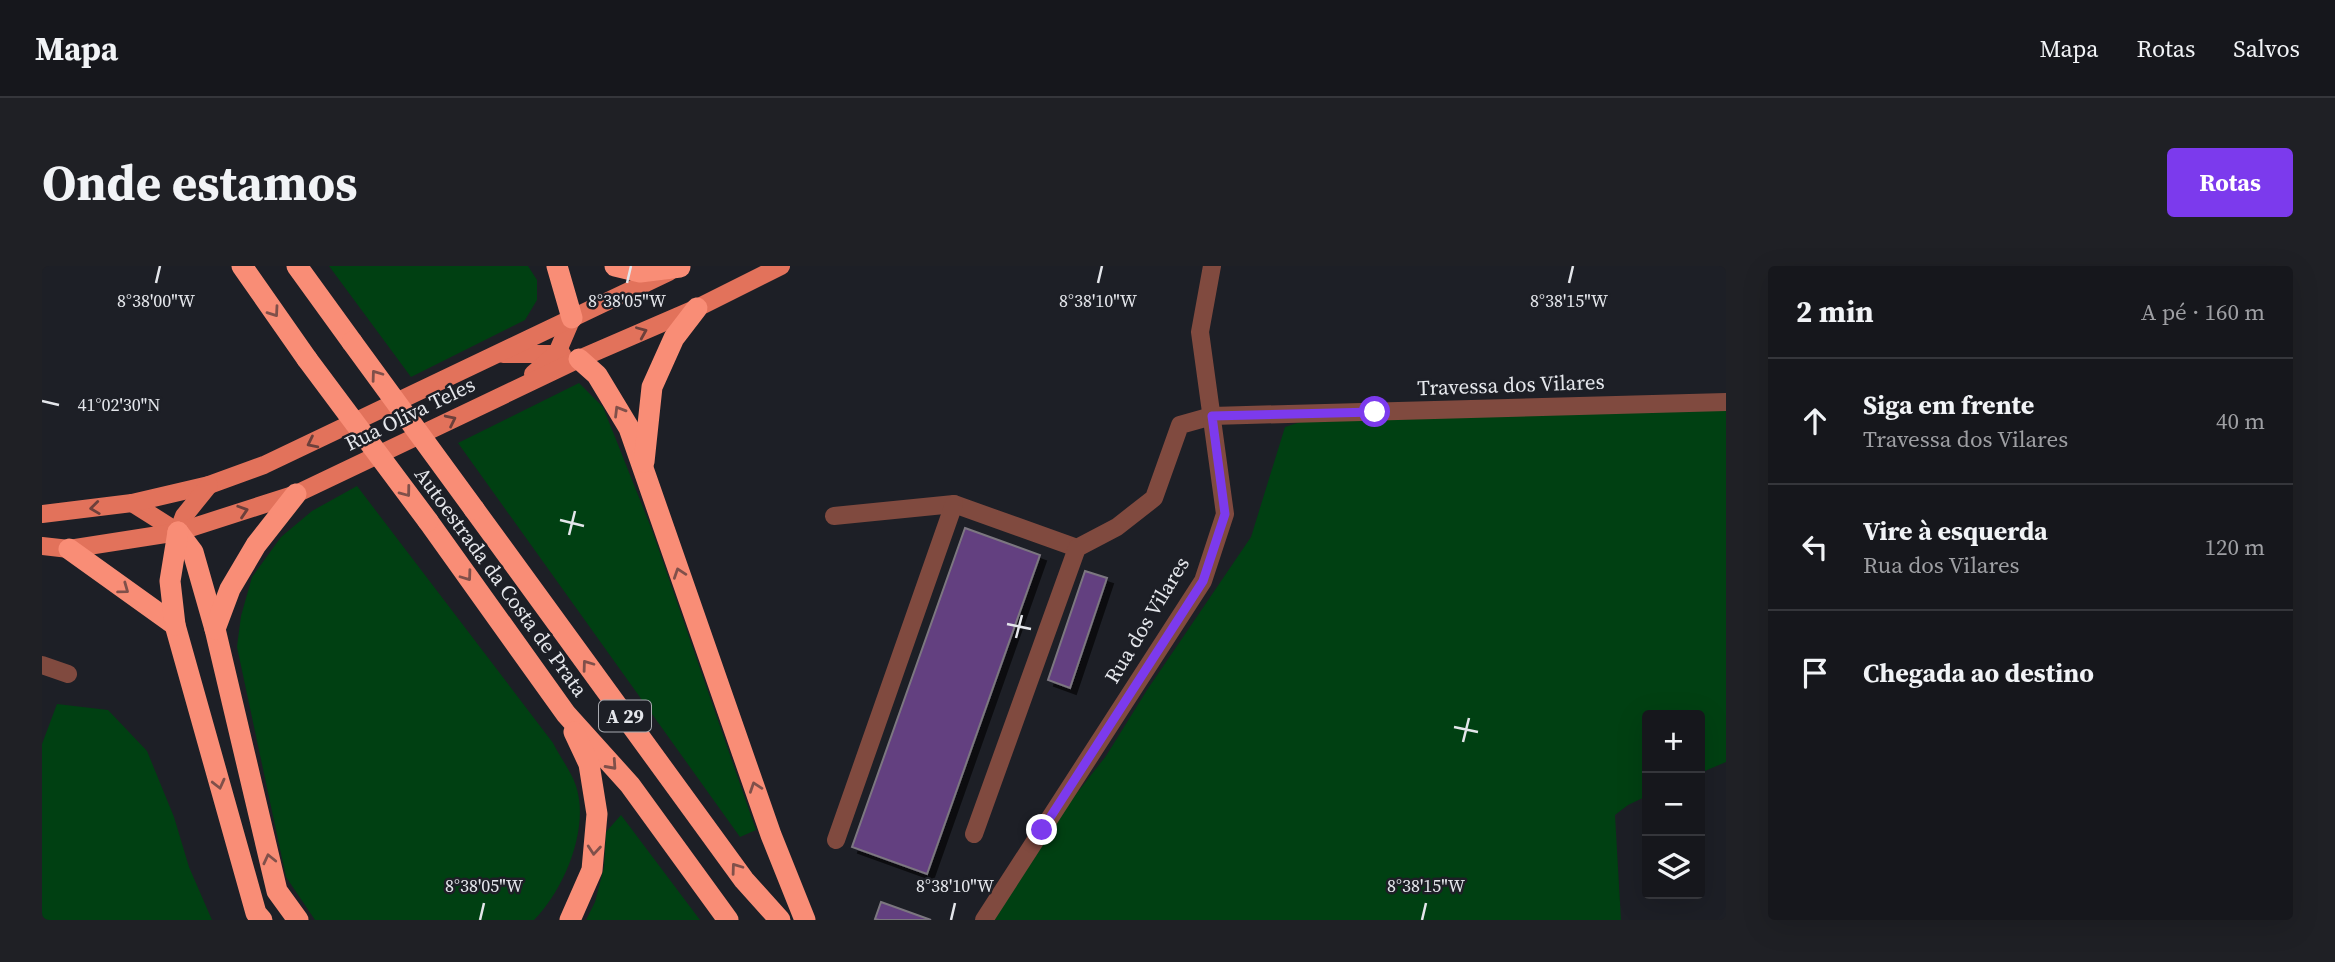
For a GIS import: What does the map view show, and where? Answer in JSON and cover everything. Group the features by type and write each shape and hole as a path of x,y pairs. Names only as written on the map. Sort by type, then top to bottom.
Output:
{"highway":[{"name":"Autoestrada da Costa de Prata","path":"242,266 566,714 630,785 728,920"},
{"name":"Autoestrada da Costa de Prata","path":"297,266 744,880 780,920"},
{"path":"557,266 572,318"},
{"path":"615,266 640,272 681,266"},
{"path":"643,471 652,387 674,338 697,308"},
{"path":"579,359 597,375 629,428 771,835 804,920"},
{"path":"215,629 230,589 256,545 296,494"},
{"path":"178,532 170,581 175,625 230,827 256,913 262,920"},
{"path":"178,532 193,552 215,629 277,891 298,920"},
{"path":"69,549 175,625"},
{"path":"566,714 589,764 597,814 592,870 570,920"}],"main road":[{"name":"Rua Oliva Teles","path":"42,514 132,503 209,485 264,465 681,266"},
{"name":"Rua Oliva Teles","path":"42,546 69,549 178,532 296,494 579,359 697,308 781,266"},
{"path":"517,388 557,352 572,318"},
{"path":"496,354 557,352 579,359"},
{"path":"132,503 178,532 184,516 209,485"}],"street":[{"name":"Rua dos Vilares","path":"984,920 1203,581 1225,514 1200,332 1212,266"},
{"name":"Travessa dos Vilares","path":"1077,548 1117,527 1154,498 1181,425 1212,416 1726,402"},
{"path":"836,840 954,505"},
{"path":"834,516 954,505 1077,548 974,834"},
{"path":"42,665 68,674"}],"green space":[{"path":"329,266 528,266 537,280 537,300 525,320 411,377"},
{"path":"579,383 603,407 652,530 756,830 740,837 458,443"},
{"path":"1726,400 1726,762 1705,771 1705,710 1642,710 1642,798 1615,815 1621,920 977,920 1106,756 1147,690 1251,537 1285,427 1331,412"},
{"path":"357,486 553,743 574,780 580,820 572,858 555,892 534,920 315,920 286,877 237,647 241,616 252,577 281,537 312,511"},
{"path":"57,704 108,710 147,751 174,817 189,867 212,920 42,920 42,744"},
{"path":"621,815 700,920 586,920 595,902 604,867 606,832"}],"building":[{"path":"965,528 1040,555 927,874 852,847"},
{"path":"1085,571 1107,578 1070,688 1048,680"},
{"path":"881,902 931,920 875,919"}],"route":[{"path":"1042,830 1203,581 1225,514 1212,416 1375,412"}]}
